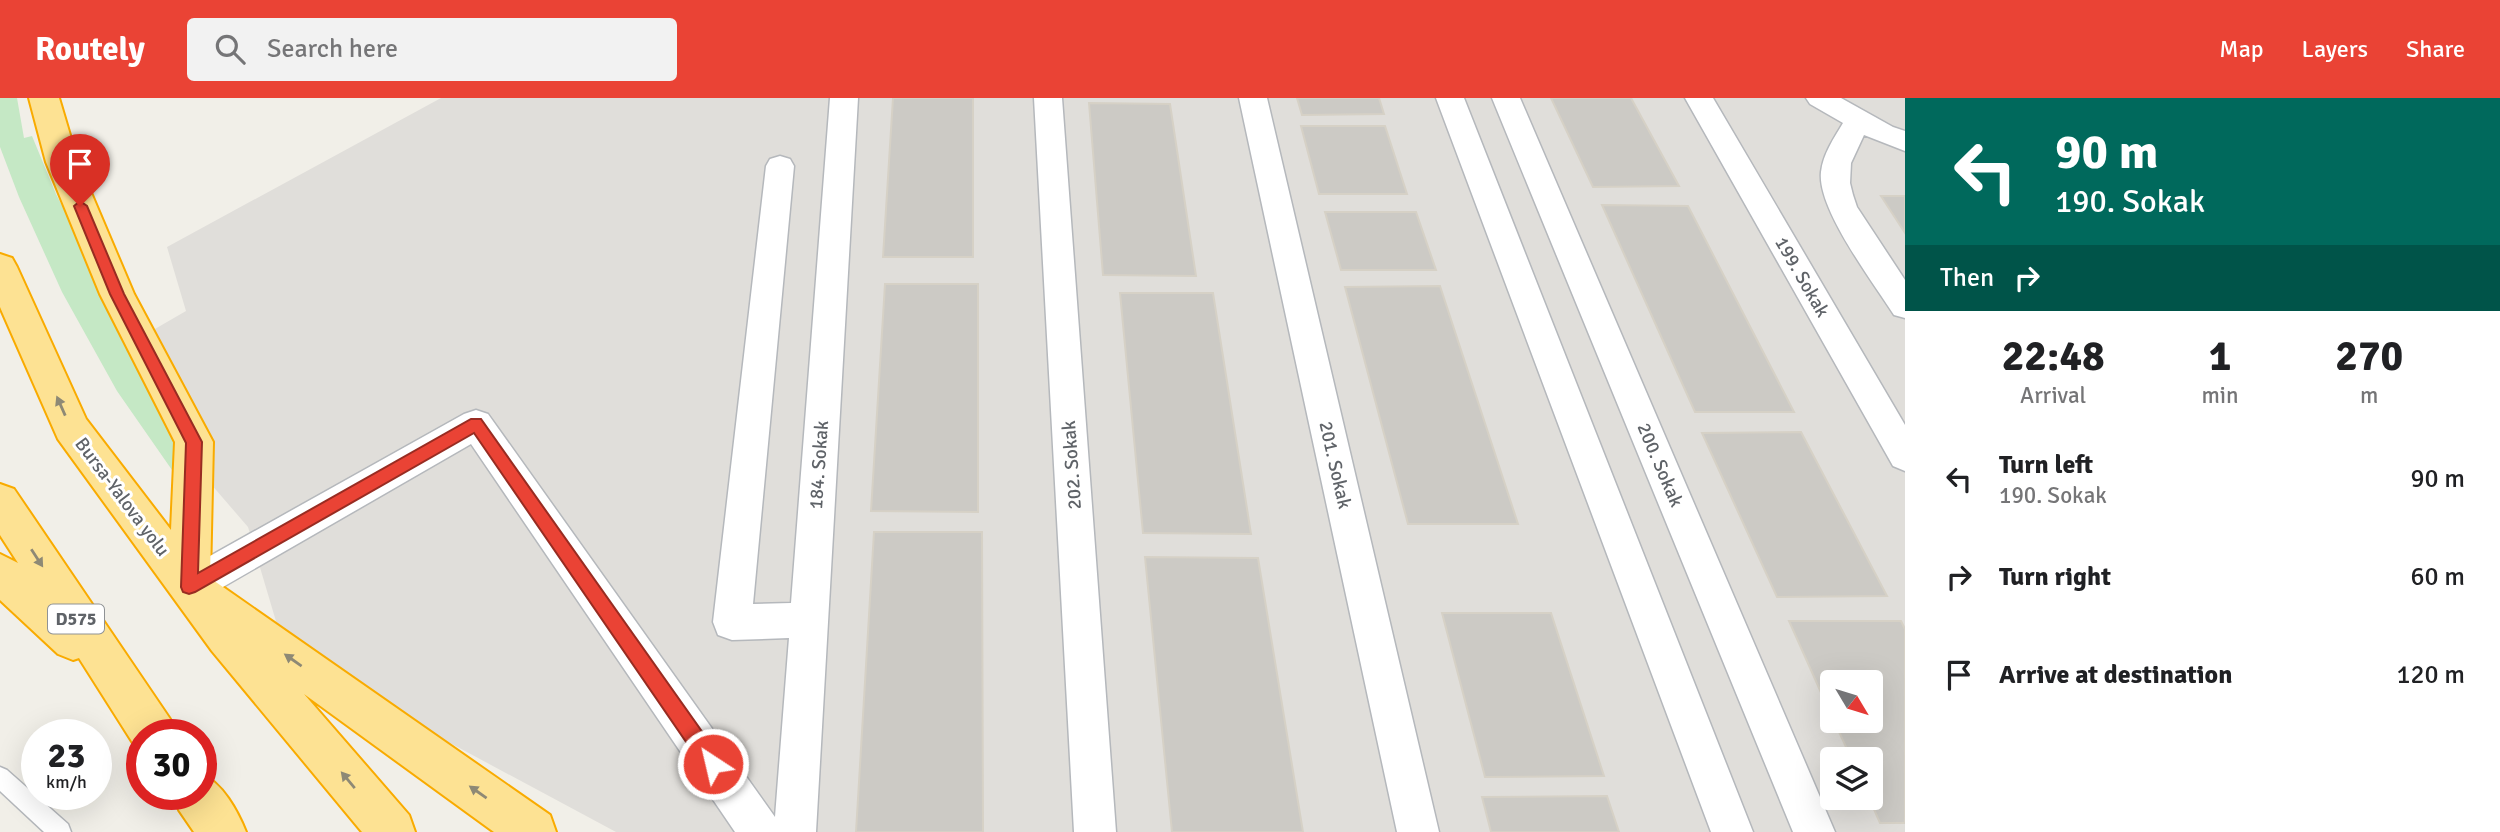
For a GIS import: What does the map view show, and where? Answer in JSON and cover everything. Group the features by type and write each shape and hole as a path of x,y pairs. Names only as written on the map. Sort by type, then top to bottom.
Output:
{"highway":[{"path":"44,98 62,162 117,294 194,442 189,587 533,832"},
{"name":"Bursa-Yalova yolu","path":"0,267 71,428 227,637 392,832"},
{"name":"D575","path":"0,501 143,719"},
{"path":"0,573 113,676"}],"street":[{"name":"184. Sokak","path":"795,832 844,98"},
{"name":"202. Sokak","path":"1048,98 1096,832"},
{"name":"201. Sokak","path":"1252,98 1418,832"},
{"path":"1450,98 1732,832"},
{"name":"200. Sokak","path":"1506,98 1814,832"},
{"name":"199. Sokak","path":"1699,98 1905,456"},
{"path":"1820,98 1883,134 1905,141"},
{"path":"1859,120 1835,166 1836,193 1843,209 1905,306"},
{"path":"780,166 732,622 809,620"},
{"path":"189,587 476,424 760,832"}],"lane":[{"path":"0,777 60,832"}],"shaded area":[{"path":"441,98 1905,98 1905,832 616,832 286,655 248,527 103,359 186,311 167,247"}],"green space":[{"path":"0,98 17,98 24,138 32,136 56,194 177,432 183,480 172,470 117,391 62,292 19,197 0,147"}],"building":[{"path":"893,98 973,98 973,257 883,257"},
{"path":"1297,98 1379,98 1384,114 1302,115"},
{"path":"1551,98 1631,98 1679,186 1593,187"},
{"path":"1089,103 1170,104 1196,276 1103,275"},
{"path":"1301,126 1385,126 1407,194 1319,194"},
{"path":"1881,196 1905,196 1905,233"},
{"path":"1602,205 1688,206 1794,412 1695,412"},
{"path":"1325,212 1416,212 1436,270 1341,270"},
{"path":"885,284 978,284 978,512 871,511"},
{"path":"1440,286 1518,524 1408,524 1345,287"},
{"path":"1120,293 1213,293 1251,534 1143,533"},
{"path":"1801,432 1887,596 1777,597 1702,433"},
{"path":"874,532 982,532 983,832 856,832"},
{"path":"1145,557 1258,558 1303,832 1172,832"},
{"path":"1442,613 1551,613 1604,776 1485,777"},
{"path":"1789,621 1901,621 1905,629 1905,823 1880,823 1874,810 1883,810 1883,747 1846,747 1840,733 1883,733 1883,670 1820,670 1820,690"},
{"path":"1607,796 1619,832 1491,832 1482,797"}],"route":[{"path":"80,206 117,294 194,442 189,587 476,424 713,764"}]}
